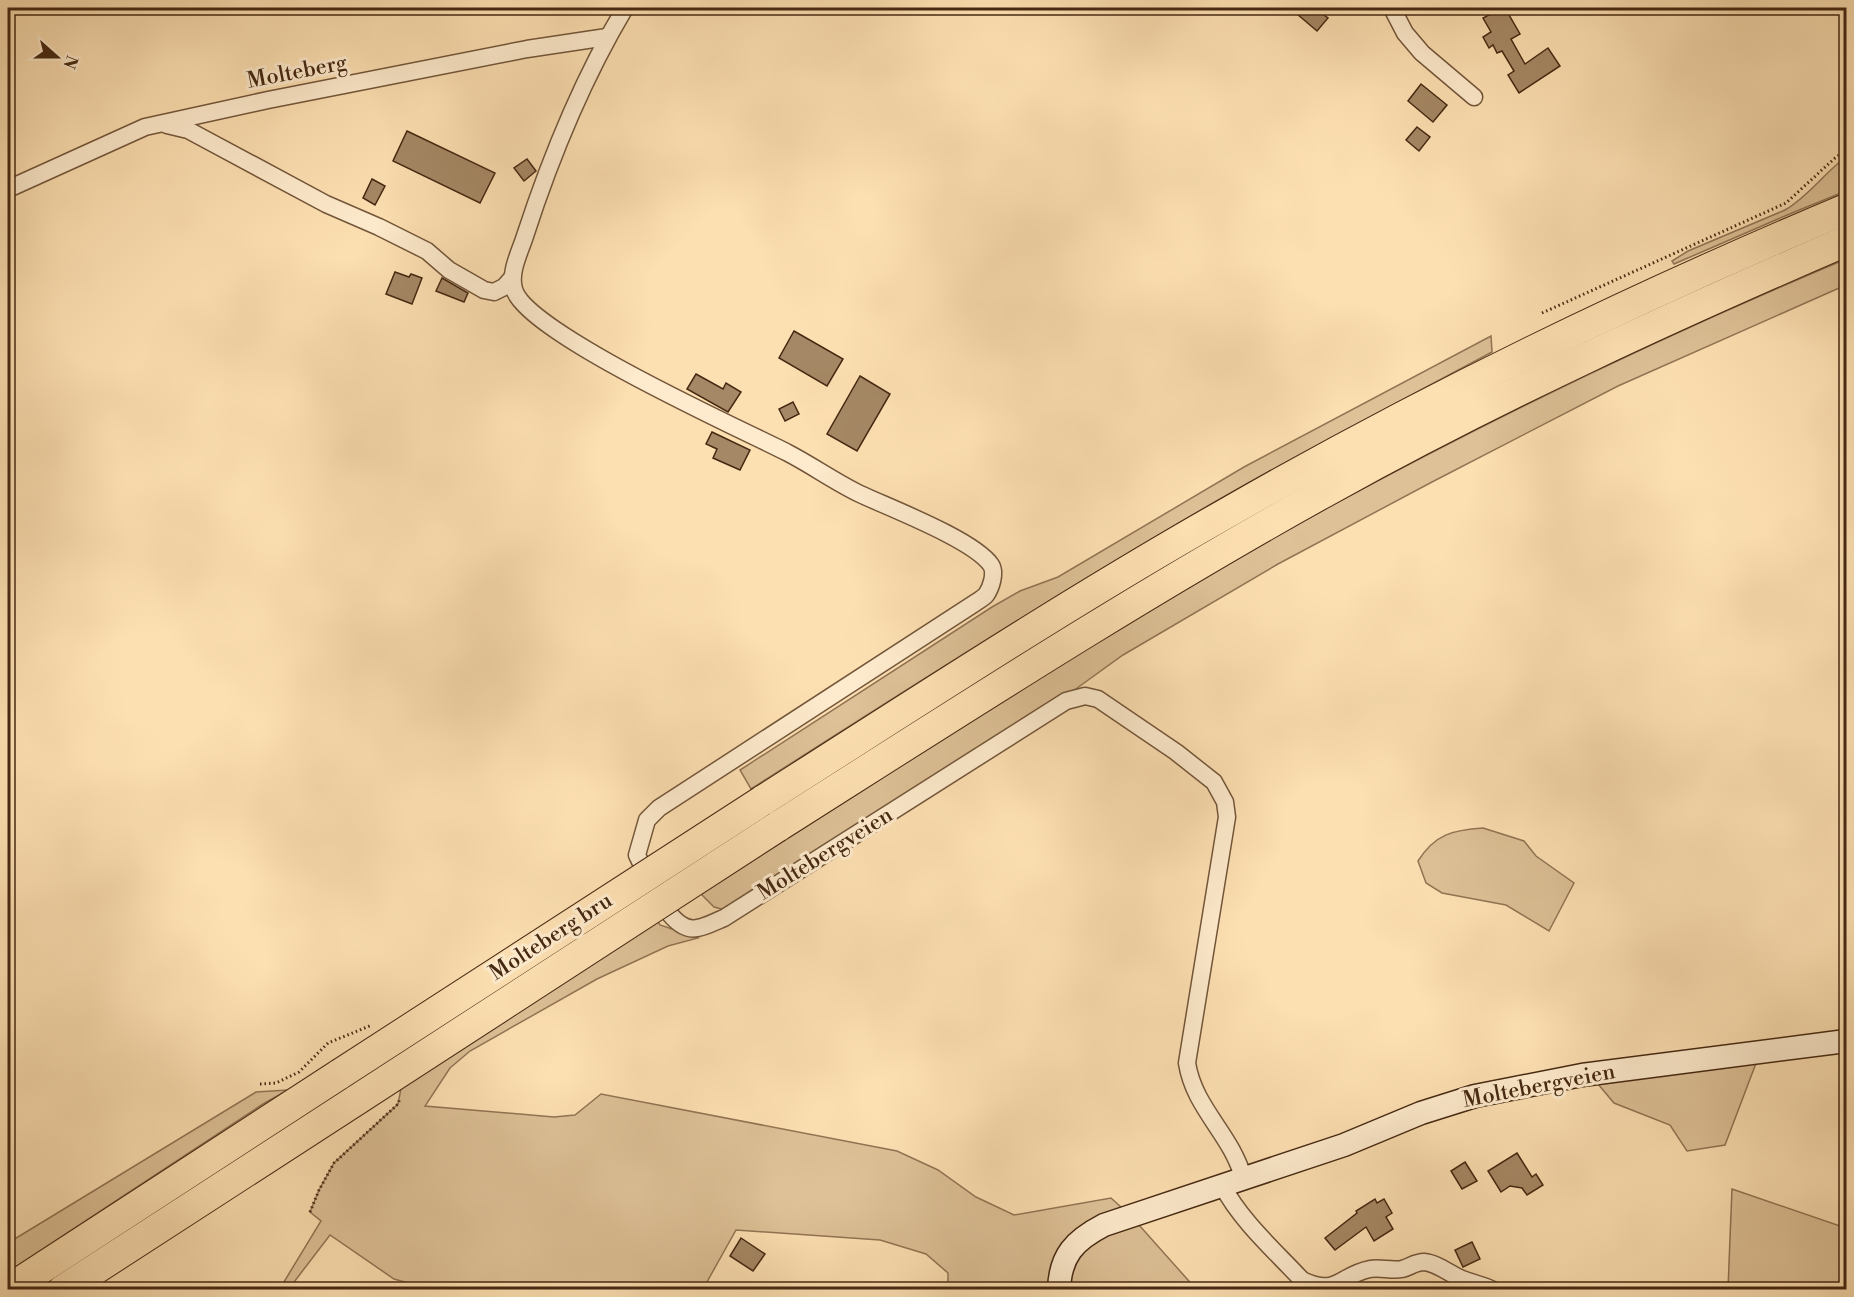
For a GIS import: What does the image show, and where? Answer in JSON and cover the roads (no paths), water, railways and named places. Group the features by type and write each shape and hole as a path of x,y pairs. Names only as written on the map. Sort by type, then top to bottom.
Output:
{"highway":[{"name":"Molteberg bru","path":"8,1290 762,801 1091,593 1226,513 1422,406 1624,307 1846,209"},
{"name":"Molteberg bru","path":"63,1290 777,827 1132,603 1334,487 1514,393 1634,335 1846,241"}],"main road":[{"name":"Moltebergveien","path":"1059,1290 1060,1277 1066,1258 1075,1244 1104,1225 1344,1145 1421,1113 1475,1096 1582,1075 1846,1041"}],"street":[{"path":"494,292 504,287 512,278 570,112 607,38 625,8"},
{"path":"1392,8 1405,33 1422,52 1474,98"},
{"name":"Molteberg","path":"8,189 145,127 268,100 527,49 607,38"},
{"path":"160,124 178,126 188,130 326,204 427,251 449,270 484,290 521,304"},
{"path":"512,278 514,291 521,304"},
{"name":"Moltebergveien","path":"521,304 592,352 693,407 789,453 858,493 914,518 980,553 992,567 993,578 986,595 659,808 647,820 637,855 668,914 681,925 695,929 724,918 1066,700 1085,696 1098,699 1138,724 1203,772 1214,782 1225,802 1227,817 1187,1063 1196,1094 1238,1160 1232,1181"},
{"path":"1232,1181 1231,1202 1302,1280 1311,1285 1331,1288 1370,1268 1404,1268 1417,1262 1428,1262 1461,1279 1493,1290"}]}
